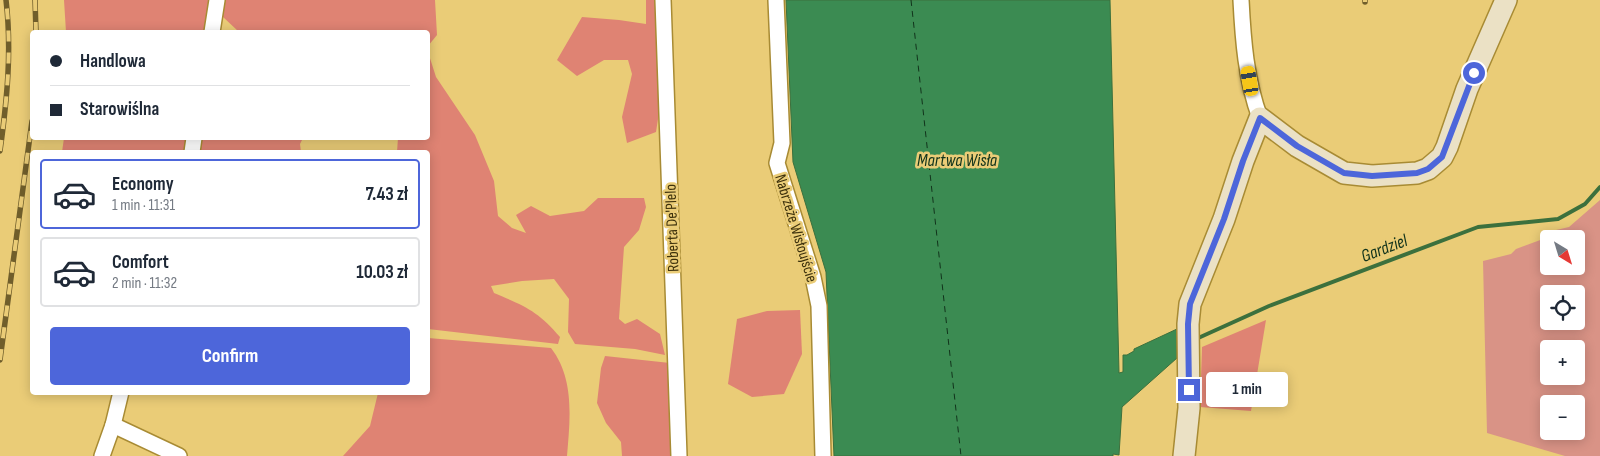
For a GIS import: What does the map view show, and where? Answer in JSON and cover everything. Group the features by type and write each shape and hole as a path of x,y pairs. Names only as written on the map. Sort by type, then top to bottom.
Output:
{"street":[{"path":"212,30 218,0"},
{"name":"Roberta De'Plelo","path":"663,0 679,456"},
{"name":"Nabrzeże Wisłoujście","path":"776,0 782,142 777,162 813,277 819,306 823,456"},
{"path":"1240,0 1243,41 1253,99 1260,118 1297,146 1344,173 1372,176 1417,173 1434,165 1442,157 1467,89 1506,0"},
{"path":"1184,456 1189,408 1188,324 1190,304 1224,219 1243,161 1260,118"},
{"path":"102,456 113,425 120,395"},
{"path":"113,425 179,456"}],"shaded area":[{"path":"64,0 209,0 204,30 66,30"},
{"path":"224,0 435,0 437,35 430,44 430,30 237,30 222,16"},
{"path":"646,0 658,0 657,67 660,106 656,132 627,143 622,117 632,74 628,60 604,60 577,76 557,60 582,17 646,24"},
{"path":"430,58 436,77 475,135 494,181 498,216 512,228 526,233 516,215 531,206 550,216 584,211 598,198 644,198 646,207 639,230 624,247 619,319 625,324 637,319 660,334 665,355 635,349 575,344 568,332 569,299 554,279 522,281 491,286 494,293 523,306 545,321 560,337 558,344 430,329 430,150 397,150 398,140 430,140"},
{"path":"64,140 188,140 185,150 62,150"},
{"path":"200,140 302,140 301,150 198,150"},
{"path":"1600,200 1600,456 1565,456 1487,433 1483,261 1511,254 1516,249 1540,240 1540,275 1585,275 1585,230 1556,230 1569,227"},
{"path":"800,310 802,354 784,394 752,397 728,384 737,319 767,311"},
{"path":"1266,320 1251,411 1200,407 1202,347"},
{"path":"430,338 551,348 559,360 564,373 570,414 567,456 343,456 370,426 378,395 430,395"},
{"path":"605,356 670,363 674,456 622,456 621,442 606,423 597,403 601,368"}],"water":[{"name":"Martwa Wisła","path":"786,0 1110,0 1119,373 1123,372 1123,355 1127,355 1134,351 1134,349 1177,329 1177,358 1122,407 1119,455 834,456 826,272 793,162"}],"waterway":[{"name":"Gardziel","path":"1196,339 1269,306 1478,227 1558,219 1585,204 1600,187"}],"ferry route":[{"path":"911,0 961,456"}],"railway":[{"path":"0,151 8,76 9,38 6,0"},
{"path":"35,0 36,30"},
{"path":"0,360 30,136"}],"route":[{"path":"1189,390 1188,324 1190,304 1224,219 1243,161 1260,118 1297,146 1344,173 1372,176 1417,173 1428,169 1442,157 1474,73"}]}
